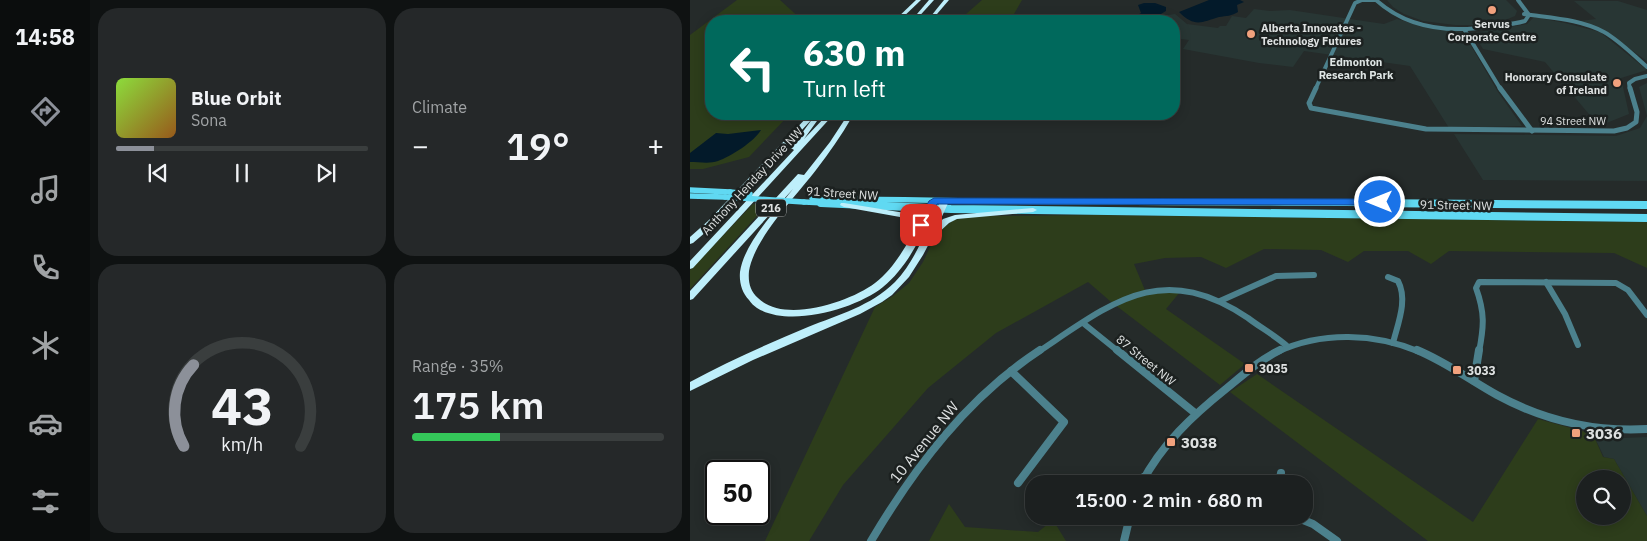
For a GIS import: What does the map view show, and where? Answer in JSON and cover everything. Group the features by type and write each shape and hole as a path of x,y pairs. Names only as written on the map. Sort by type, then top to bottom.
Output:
{"highway":[{"path":"902,15 918,0"},
{"path":"918,15 932,0"},
{"path":"935,15 947,0"},
{"path":"690,241 711,223 807,120"},
{"path":"743,210 814,120"},
{"name":"Anthony Henday Drive NW","path":"690,266 826,120"},
{"name":"216","path":"690,297 804,172 846,120"},
{"path":"847,120 837,139 778,214 754,248 746,265 744,280 746,289 756,302 773,310 798,313 849,302 879,285 904,255 932,205"},
{"path":"844,205 902,216 910,220 916,236"},
{"path":"690,386 770,348 862,309 897,286 909,272 923,248 944,205"},
{"path":"923,248 938,228 955,217 1033,210"}],"main road":[{"path":"690,190 728,195"},
{"path":"690,196 728,195"},
{"name":"91 Street NW","path":"728,195 932,205"},
{"name":"91 Street NW","path":"806,200 844,205 944,205 1124,200 1647,204"},
{"name":"91 Street NW","path":"944,205 1033,210 1647,218"}],"street":[{"name":"94 Street NW","path":"1376,0 1362,0 1355,3 1309,105 1314,109 1407,126 1448,130 1599,132 1627,128 1635,124 1637,113 1629,90 1629,83 1635,79 1647,76"},
{"path":"1376,0 1386,10 1410,21 1464,30 1522,22 1528,19 1529,15"},
{"path":"1512,0 1524,14 1574,22 1597,29 1609,36 1647,66"},
{"path":"1518,0 1529,15"},
{"path":"1507,24 1518,21 1524,14"},
{"path":"1464,30 1506,98 1532,131"},
{"path":"1220,301 1276,276 1314,275"},
{"path":"1388,277 1398,281 1402,288 1402,310 1392,343"},
{"path":"1474,381 1484,324 1482,305 1476,288 1478,282 1609,282 1622,285 1628,290 1647,315"},
{"path":"1546,282 1565,314 1578,345"},
{"name":"10 Avenue NW","path":"871,541 899,495 930,452 963,415 1011,371 1082,323 1126,298 1153,290 1186,290 1203,294 1220,301 1288,347"},
{"name":"87 Street NW","path":"1082,323 1195,414"},
{"path":"1146,475 1161,450 1195,414 1264,360 1288,347 1310,340 1334,337 1361,337 1392,343 1435,358 1511,402 1553,418 1607,429 1647,429"},
{"path":"1011,371 1064,422 1018,483"},
{"path":"1313,524 1337,541"},
{"path":"1124,541 1128,525"}],"shaded area":[{"path":"1387,0 1506,0 1517,11 1515,16 1503,21 1480,25 1455,25 1423,21 1404,14 1393,7"},
{"path":"1574,1 1618,1 1647,10 1647,61 1607,33 1580,21 1596,19"},
{"path":"1254,9 1270,11 1290,10 1384,24 1397,19 1426,27 1463,32 1498,92 1522,126 1449,128 1410,66 1304,51 1293,67 1259,63 1183,49 1189,40 1180,39 1180,18 1187,24 1218,28 1226,26 1232,16 1246,18"},
{"path":"1534,17 1600,32 1647,70 1621,78 1629,114 1599,126 1545,62 1483,49 1473,33 1527,24"},
{"path":"1647,83 1647,116 1639,87"},
{"path":"1647,116 1647,181 1483,180 1454,134 1616,136 1640,128"},
{"path":"1593,434 1623,438 1647,437 1647,516 1631,488 1631,470 1620,470 1614,459 1604,457"}],"green space":[{"path":"737,0 780,0 796,15 717,15"},
{"path":"982,0 1022,0 1013,15 965,15"},
{"path":"705,24 705,120 784,120 749,157 703,169 690,169 690,35"},
{"path":"753,204 767,205 690,289 690,270"},
{"path":"1097,215 1647,222 1647,268 1614,253 1449,251 1431,264 1408,251 1364,251 1348,262 1321,250 1264,249 1226,268 1201,257 1165,258 1134,264 1147,295 1180,292 1166,309 1245,364 1220,385 1088,282 996,333 928,388 843,485 809,541 765,541 875,307 909,283 923,262 937,232 954,220 974,216"},
{"path":"1257,374 1473,522 1538,419 1593,434 1603,457 1614,459 1620,470 1576,470 1576,525 1631,525 1631,488 1647,516 1647,541 1428,541 1230,392"},
{"path":"949,504 965,527 1038,532 1047,525 1056,525 1066,541 929,541"}],"water":[{"path":"1209,0 1240,0 1244,2 1237,5 1238,12 1236,13 1203,22 1194,22 1179,12"},
{"path":"1155,3 1166,7 1166,11 1159,15 1137,15 1141,13 1138,5"},
{"path":"761,130 748,144 723,159 712,162 690,162 690,153 716,133 728,134"}],"place":[{"name":"Servus Corporate Centre","path":"1492,10"},
{"name":"Alberta Innovates - Technology Futures","path":"1251,34"},
{"name":"Honorary Consulate of Ireland","path":"1617,83"},
{"name":"3035","path":"1249,368"},
{"name":"3033","path":"1457,370"},
{"name":"3036","path":"1576,433"},
{"name":"3038","path":"1171,442"}],"district":[{"name":"Edmonton Research Park","path":"1356,68"}],"route":[{"path":"921,225 934,201 1380,202"}]}
